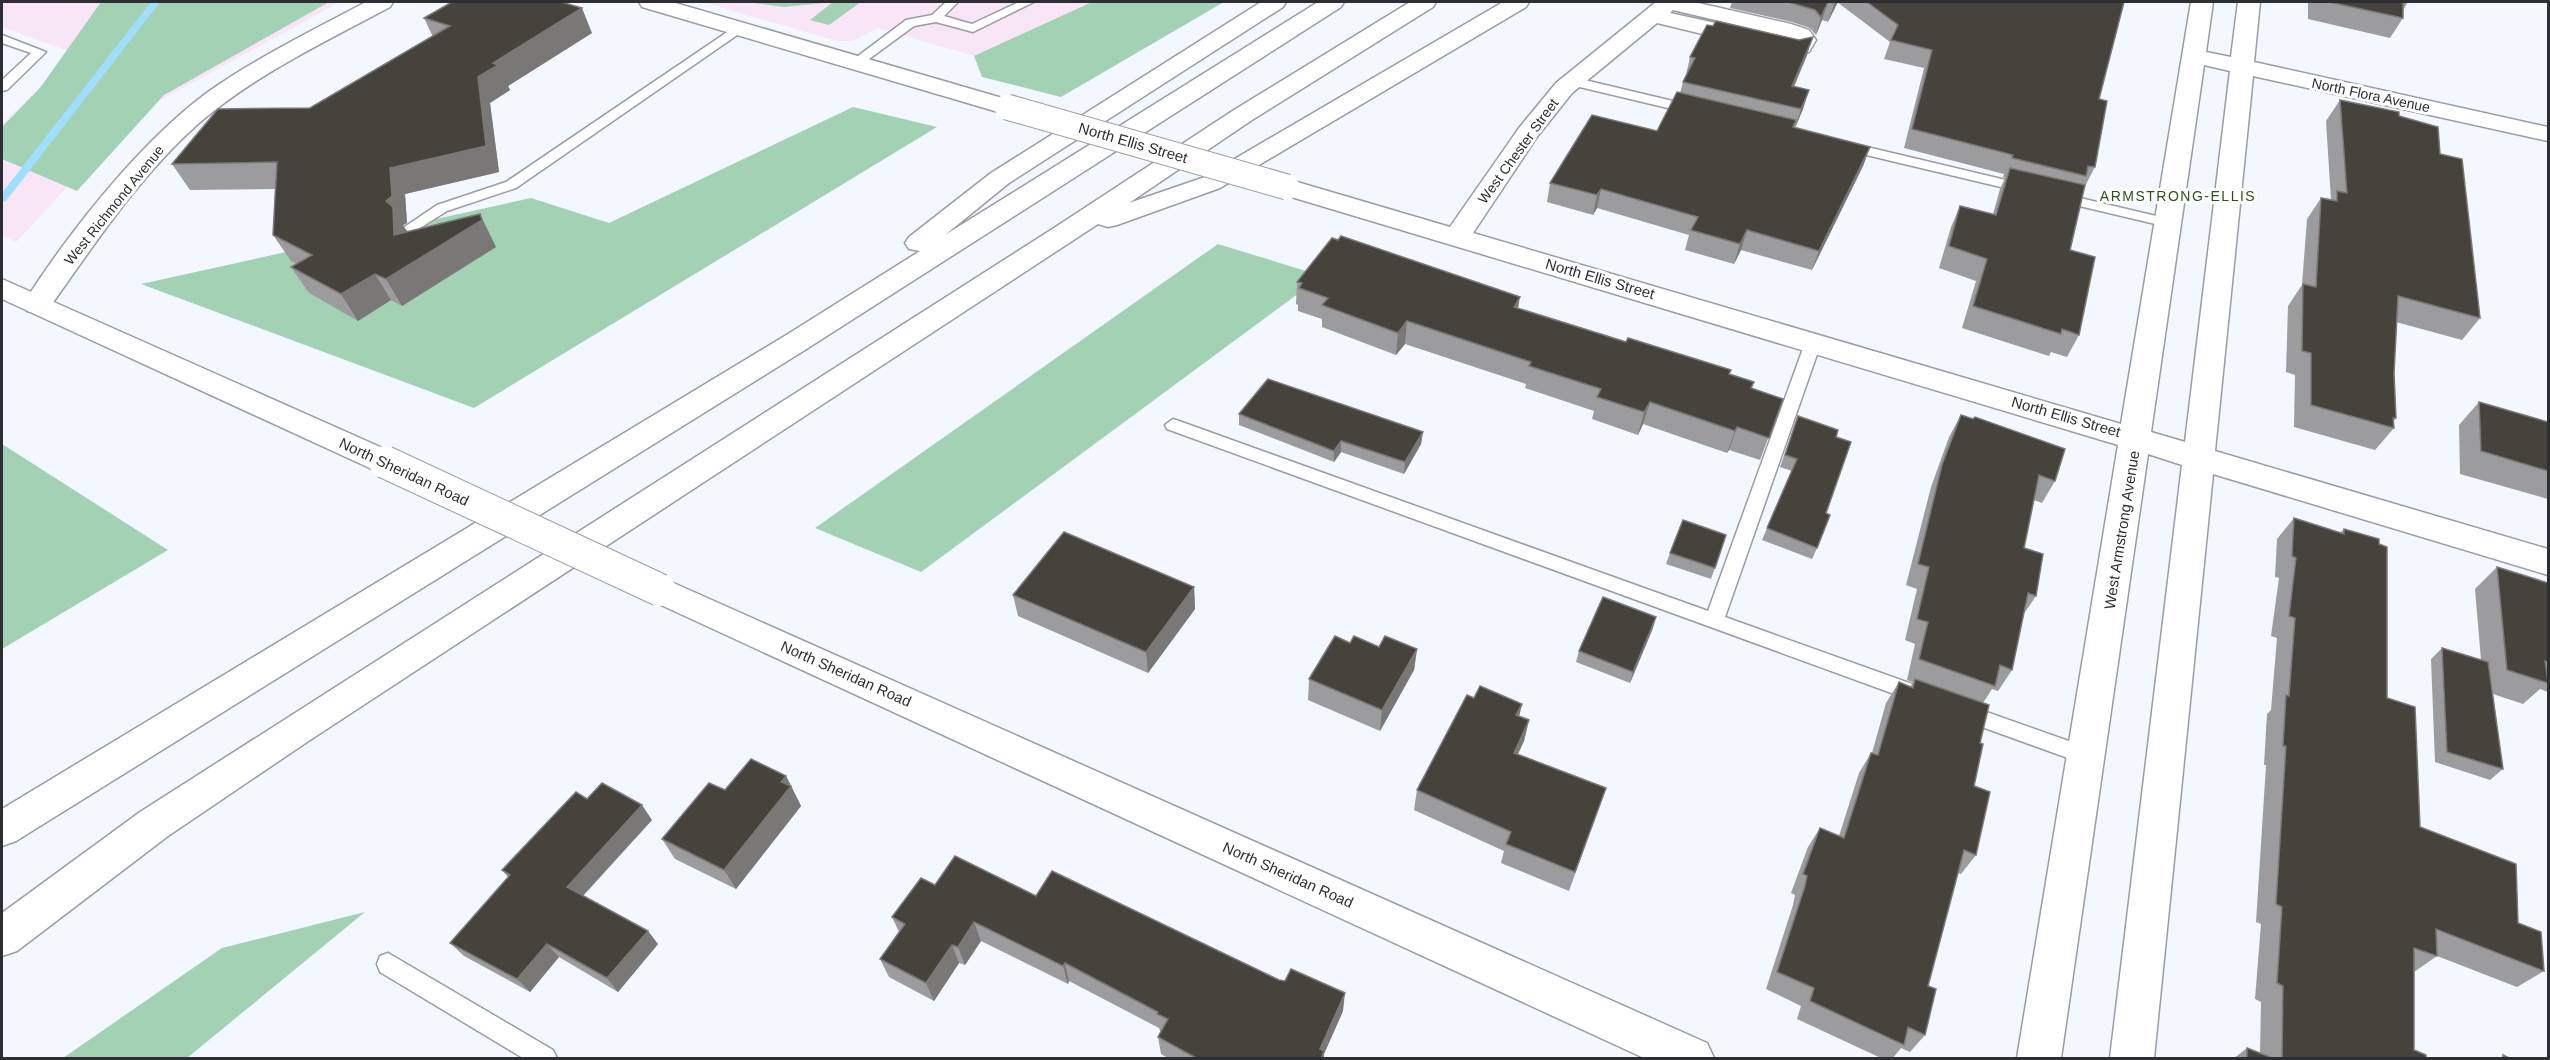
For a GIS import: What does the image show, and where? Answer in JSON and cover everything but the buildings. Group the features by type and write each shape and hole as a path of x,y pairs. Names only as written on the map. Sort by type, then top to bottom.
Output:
{"main road":[{"name":"West Richmond Avenue","path":"37,304 88,234 140,170 192,117 263,66 382,2"},
{"name":"North Ellis Street","path":"650,2 1457,237 2548,562"},
{"path":"798,341 1000,178 1275,2"},
{"path":"2,829 798,341 1333,2"},
{"path":"2,937 154,824 278,742 1064,234 1243,115 1425,2"},
{"path":"1064,234 1211,183 1518,2"},
{"name":"West Armstrong Avenue","path":"2039,1059 2202,2"},
{"path":"2132,1059 2249,2"},
{"path":"1663,6 1791,31 1804,36 1805,40 1801,47 1794,49 1663,6"},
{"name":"West Chester Street","path":"1457,237 1540,116 1572,81 1663,6"},
{"name":"North Flora Avenue","path":"2194,56 2548,134"},
{"name":"North Sheridan Road","path":"2,288 1692,1059"}],"lane":[{"path":"936,18 952,2"},
{"path":"856,62 910,23 936,18 973,28 1028,2"},
{"path":"410,228 442,208 511,185 739,28"},
{"path":"2,39 40,52 2,87"},
{"path":"1572,81 1710,114"},
{"path":"1836,144 2168,224"},
{"path":"1714,621 1813,343"},
{"path":"1173,425 2087,756"},
{"path":"388,964 545,1059"}],"shaded area":[{"path":"2,2 340,2 137,113 16,242 2,236 2,124 74,53 2,27"},
{"path":"702,2 1092,2 974,56 878,28 853,41 837,41"}],"green space":[{"path":"101,2 329,2 164,95 77,191 2,159 2,127 40,88"},
{"path":"747,2 833,2 784,7"},
{"path":"833,2 861,2 829,25 810,20"},
{"path":"1092,2 1224,2 1061,97 982,77 974,56"},
{"path":"853,107 937,127 474,408 141,284 531,198 609,223"},
{"path":"1218,244 1322,276 921,572 815,528"},
{"path":"2,444 168,550 2,649"},
{"path":"365,912 187,1058 63,1058 222,948"}],"waterway":[{"path":"2,199 155,2"}],"district":[{"name":"ARMSTRONG-ELLIS","path":"2178,196"}]}
